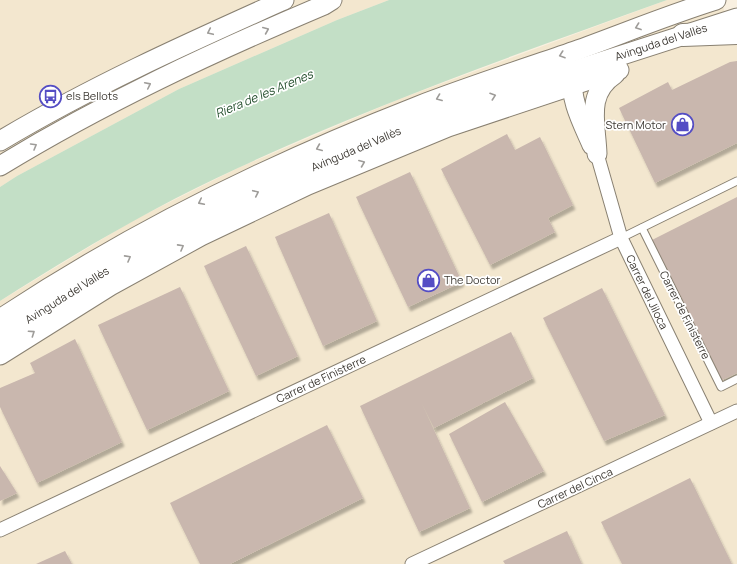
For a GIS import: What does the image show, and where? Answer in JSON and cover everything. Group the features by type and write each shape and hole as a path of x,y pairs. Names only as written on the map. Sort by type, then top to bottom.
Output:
{"highway":[{"path":"683,35 737,33"}],"main road":[{"path":"0,141 129,71 214,30 284,0"},
{"path":"0,166 62,130 139,89 224,48 324,5 332,0"},
{"name":"Avinguda del Vallès","path":"0,318 88,263 180,213 234,186 417,107 716,0"},
{"name":"Avinguda del Vallès","path":"0,338 96,276 153,244 249,196 424,120 574,84 683,35 737,18"},
{"path":"0,355 110,286 201,236 308,185 448,128 619,70 643,60 683,35"},
{"path":"597,154 583,124 574,84 583,58 612,37"},
{"path":"597,154 595,103 600,87 619,70"},
{"path":"574,84 595,103"}],"street":[{"name":"Carrer del Jiloca","path":"597,154 621,238 711,423"},
{"name":"Carrer de Finisterre","path":"0,530 621,238"},
{"name":"Carrer del Cinca","path":"412,564 737,411"}],"lane":[{"name":"Carrer de Finisterre","path":"621,238 737,180"},
{"name":"Carrer de Finisterre","path":"642,228 721,387 737,379"}],"shaded area":[{"path":"0,0 389,0 337,20 179,89 17,176 0,187"},
{"path":"667,0 721,0 733,39 737,39 737,564 0,564 0,301 132,221 238,168 397,100"}],"water":[{"name":"Riera de les Arenes","path":"389,0 667,0 451,79 290,144 207,183 147,214 87,247 0,301 0,187 17,176 179,89 337,20"}],"building":[{"name":"Stern Motor","path":"737,61 737,143 655,183 619,108 668,82 672,90 730,62"},
{"path":"507,134 515,150 540,137 573,205 548,218 555,232 490,265 441,169"},
{"path":"410,172 462,282 408,307 356,197"},
{"path":"737,197 737,373 722,380 652,240"},
{"path":"329,213 377,321 323,346 275,237"},
{"path":"246,246 298,356 256,376 204,266"},
{"path":"180,287 229,391 147,430 98,325"},
{"path":"602,288 665,415 604,441 543,318"},
{"path":"511,332 533,378 434,428 421,402 470,508 419,532 360,406"},
{"path":"75,339 122,442 37,483 0,407 0,388 35,373 30,363"},
{"path":"505,402 544,471 482,502 449,434"},
{"path":"327,425 363,498 230,564 200,564 170,503"},
{"path":"0,466 17,493 0,501"},
{"path":"690,478 732,564 622,564 601,522"},
{"path":"567,531 582,564 505,564 503,561"},
{"path":"65,551 72,564 36,564"}],"place":[{"name":"els Bellots","path":"50,96"},
{"name":"Stern Motor","path":"682,125"},
{"name":"The Doctor","path":"429,280"}]}
